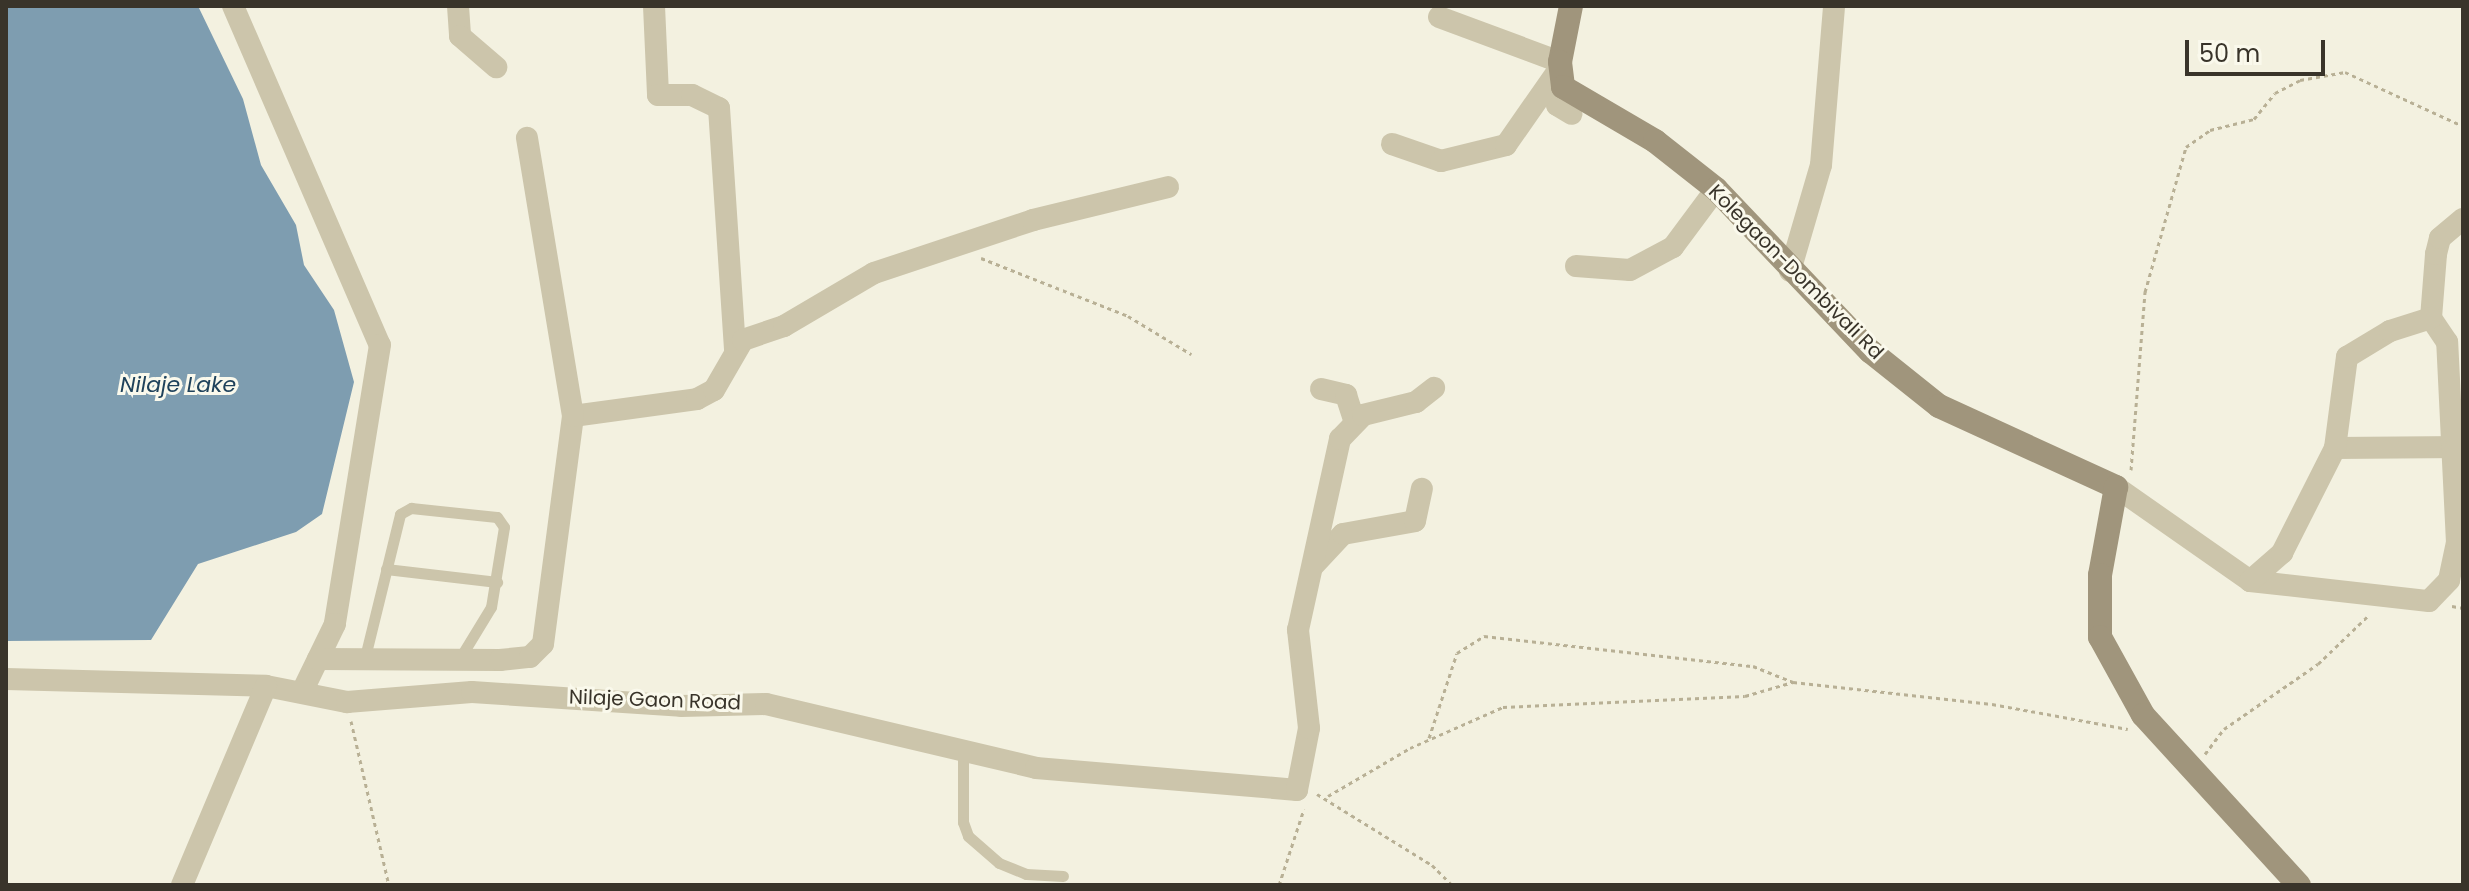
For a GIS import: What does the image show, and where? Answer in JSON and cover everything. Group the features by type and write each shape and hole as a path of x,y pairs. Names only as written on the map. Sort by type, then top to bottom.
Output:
{"street":[{"path":"233,6 380,345 335,624 303,690"},
{"path":"458,6 460,36 496,67"},
{"path":"573,416 697,399 714,390 735,349 719,108 692,95 658,95 654,6"},
{"path":"1571,6 1557,105 1572,114"},
{"path":"1790,271 1821,165 1834,6"},
{"path":"1439,17 1561,73"},
{"path":"1392,144 1441,161 1506,145 1561,73"},
{"name":"Kolegaon-Dombivali Rd","path":"1561,73 1716,189 1790,271 1870,351 1939,406 2122,492"},
{"path":"318,659 364,662 530,657 550,628 573,416 527,138"},
{"path":"735,349 874,273 952,247 1168,187"},
{"path":"1576,266 1630,270 1673,247 1716,189"},
{"path":"2299,885 2158,731 2100,637 2100,575 2122,492 2250,581 2429,601 2456,577 2458,447 2447,342 2431,318 2440,238 2463,219"},
{"path":"2250,581 2282,553 2335,448 2347,357 2390,331 2431,318"},
{"path":"1301,798 1309,728 1298,630 1340,439 1355,423 1416,402 1434,388"},
{"path":"1321,389 1346,395 1355,423"},
{"path":"2335,448 2458,447"},
{"path":"1313,566 1343,534 1415,521 1422,489"},
{"path":"479,693 483,660"},
{"name":"Nilaje Gaon Road","path":"6,679 266,686 303,690 347,702 479,693 681,706 766,704 963,748 1036,768 1301,798"},
{"path":"182,885 266,686"}],"lane":[{"path":"364,662 400,514 411,508 497,517 504,527 491,607 458,661"},
{"path":"386,569 497,582"},
{"path":"963,748 963,822 968,836 999,863 1026,874 1063,876"}],"path":[{"path":"2122,492 2145,292 2186,147 2210,130 2254,119 2275,93 2300,80 2345,72 2463,126"},
{"path":"952,247 1128,316 1191,354"},
{"path":"2203,781 2206,752 2224,729 2318,664 2357,621 2399,600"},
{"path":"1428,740 1457,653 1484,636 1753,666 1793,682 1992,704 2094,726 2158,731"},
{"path":"1452,885 1328,796 1428,740 1503,707 1745,696 1793,682"},
{"path":"347,702 389,885"},
{"path":"1279,885 1301,798"}],"water":[{"name":"Nilaje Lake","path":"6,6 198,6 243,99 261,165 296,225 304,265 334,310 354,382 322,514 296,532 198,564 151,640 6,641"}]}
